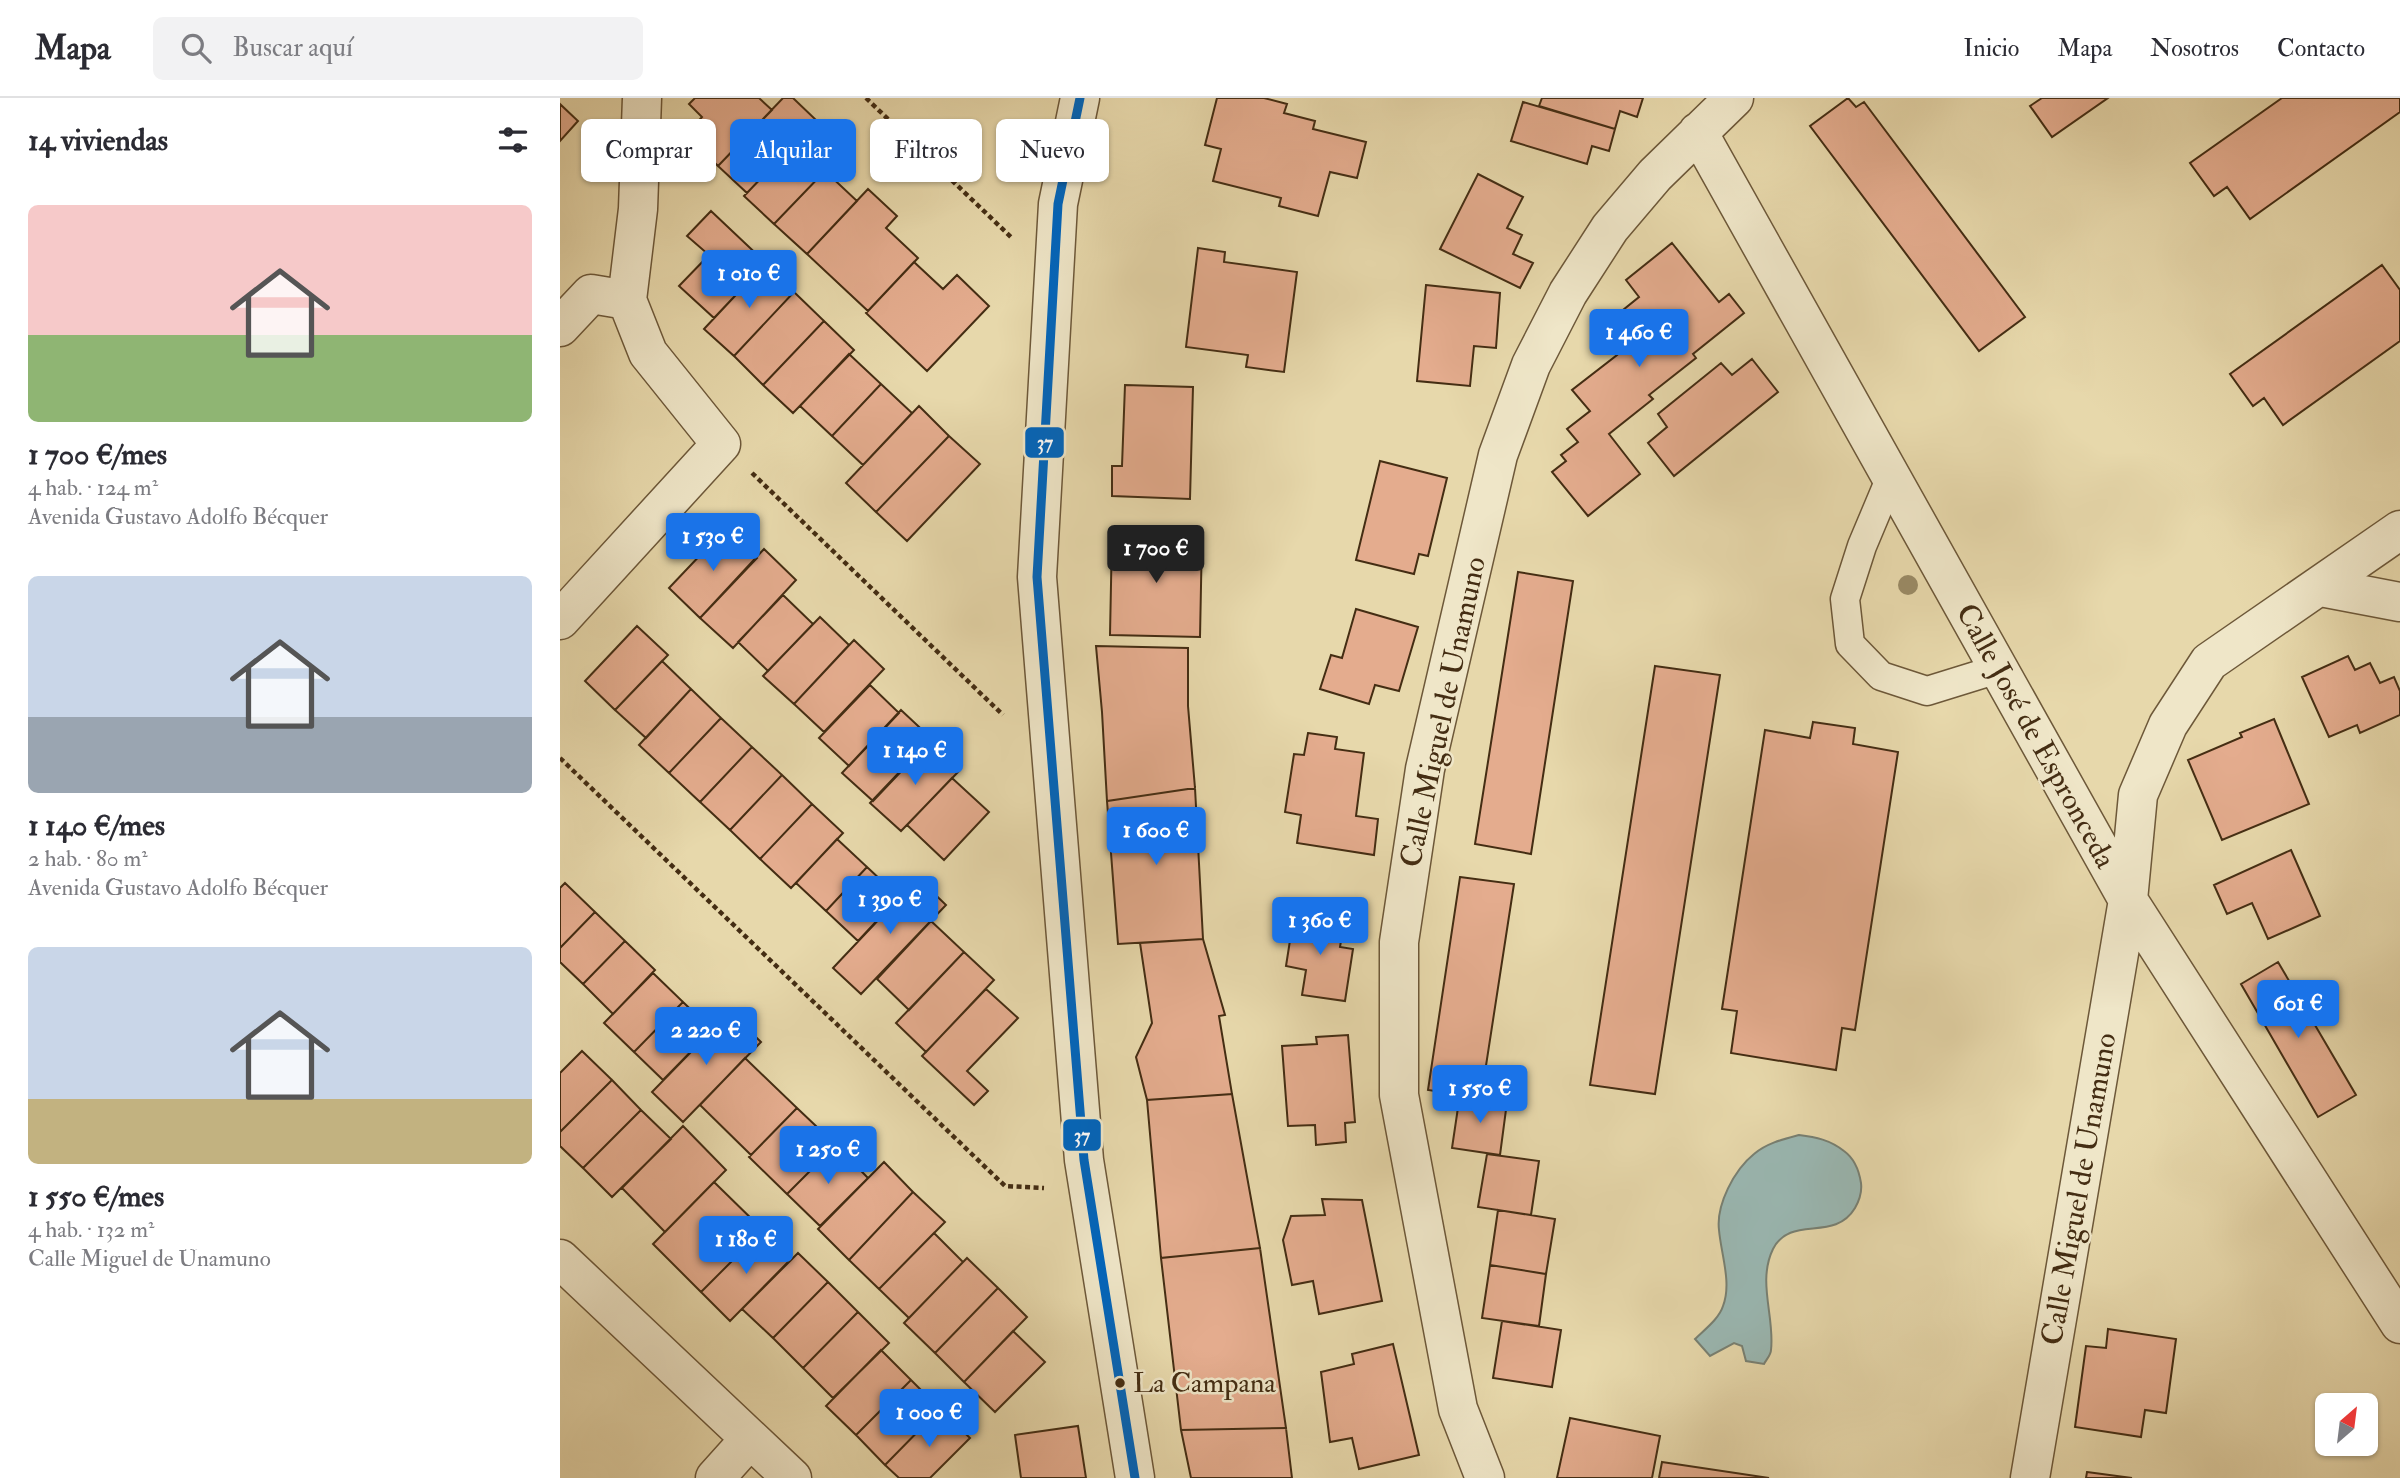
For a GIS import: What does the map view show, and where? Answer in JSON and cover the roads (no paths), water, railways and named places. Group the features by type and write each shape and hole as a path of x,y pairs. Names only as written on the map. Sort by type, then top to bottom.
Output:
{"street":[{"path":"560,620 721,444 648,353 627,300 638,209 642,98"},
{"path":"1080,98 1058,204 1037,577 1083,1146 1135,1478"},
{"name":"Calle Miguel de Unamuno","path":"1485,1478 1458,1409 1399,1095 1399,942 1425,769 1498,455 1531,365 1568,293 1610,228 1655,175 1734,98"},
{"name":"Calle José de Espronceda","path":"1699,132 2128,901 2400,1324"},
{"path":"560,327 591,294 627,300"},
{"name":"Calle Miguel de Unamuno","path":"2030,1478 2128,901 2138,795 2168,725 2209,662 2400,530"},
{"path":"2321,587 2400,602"},
{"path":"560,1259 792,1478"},
{"path":"715,1478 750,1438"}],"lane":[{"path":"1891,477 1862,546 1845,599 1850,644 1881,677 1927,691 1998,669"}],"water":[{"path":"1799,1135 1828,1142 1848,1154 1858,1169 1861,1183 1858,1202 1846,1218 1836,1224 1790,1233 1773,1249 1766,1274 1772,1338 1771,1350 1764,1364 1746,1361 1742,1346 1734,1343 1710,1356 1695,1339 1718,1315 1725,1297 1726,1278 1719,1230 1723,1199 1733,1178 1754,1154 1770,1144"}],"place":[{"name":"La Campana","path":"1120,1383"}]}
